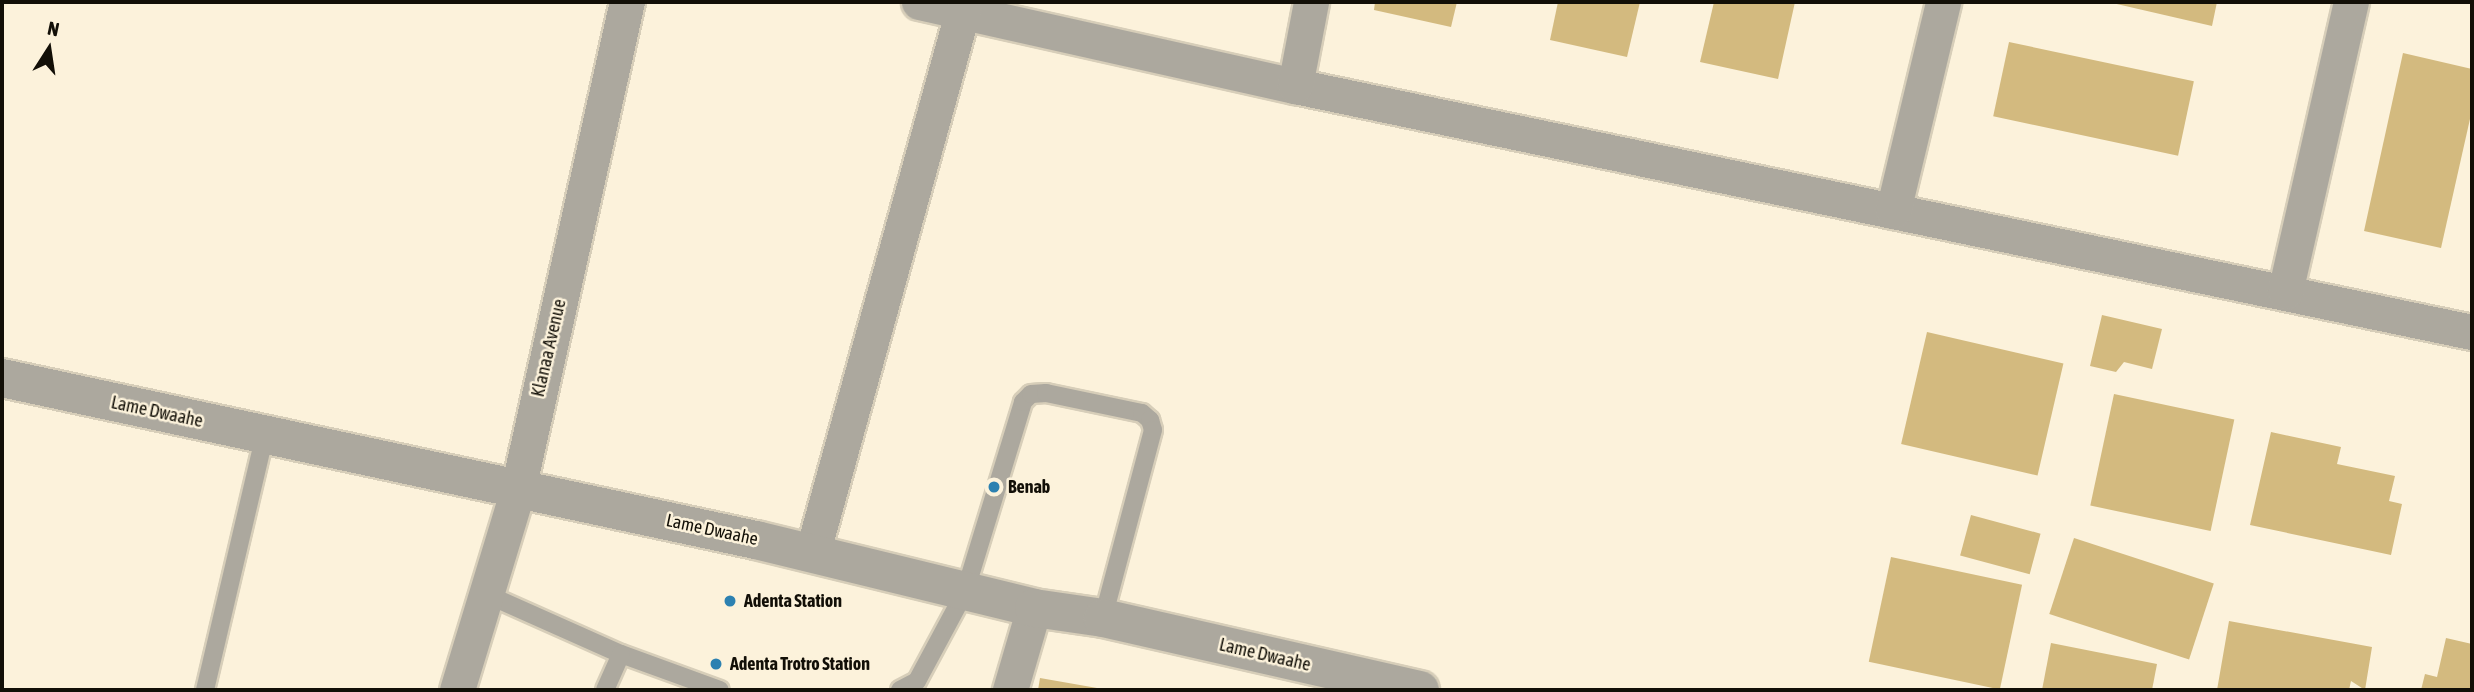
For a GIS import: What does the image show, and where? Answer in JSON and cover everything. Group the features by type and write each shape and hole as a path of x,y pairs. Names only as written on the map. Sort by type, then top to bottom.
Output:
{"street":[{"name":"Klanaa Avenue","path":"457,690 518,489 627,2"},
{"path":"919,2 1295,86 2472,332"},
{"path":"1295,86 1311,2"},
{"path":"1893,211 1943,2"},
{"path":"2285,292 2351,2"},
{"path":"812,554 963,10"},
{"name":"Lame Dwaahe","path":"2,379 518,489 812,554 1034,608 1103,618 1420,690"},
{"path":"1010,690 1034,608"}],"lane":[{"path":"900,690 917,681 965,592 1023,402 1031,394 1046,393 1142,414 1150,420 1153,430 1103,618"},
{"path":"205,690 265,435"},
{"path":"486,594 621,654 720,690"},
{"path":"605,690 621,654"}],"building":[{"path":"1375,2 1457,2 1451,27 1374,10"},
{"path":"1558,2 1640,2 1627,57 1550,40"},
{"path":"1714,2 1795,2 1778,79 1700,62"},
{"path":"2108,2 2217,2 2212,26"},
{"path":"2009,42 2194,81 2178,156 1993,116"},
{"path":"2403,53 2472,69 2472,110 2441,248 2364,231"},
{"path":"2102,315 2162,329 2152,369 2124,362 2116,372 2090,366"},
{"path":"1927,332 2063,363 2038,476 1901,444"},
{"path":"2114,394 2234,420 2211,531 2090,506"},
{"path":"2271,432 2341,447 2337,464 2395,476 2389,501 2402,504 2391,555 2250,525"},
{"path":"1971,515 2041,534 2030,574 1960,556"},
{"path":"2074,538 2214,583 2189,660 2049,614"},
{"path":"1891,557 2022,585 2000,690 1869,662"},
{"path":"2229,621 2372,647 2365,690 2351,681 2349,690 2217,690"},
{"path":"2446,638 2472,644 2472,690 2421,690 2425,674 2437,677"},
{"path":"2051,643 2157,664 2152,690 2042,690"},
{"path":"1040,678 1097,688 1097,690 1038,690"}],"place":[{"name":"Benab","path":"994,487"},
{"name":"Adenta Station","path":"730,601"},
{"name":"Adenta Trotro Station","path":"716,664"}]}
